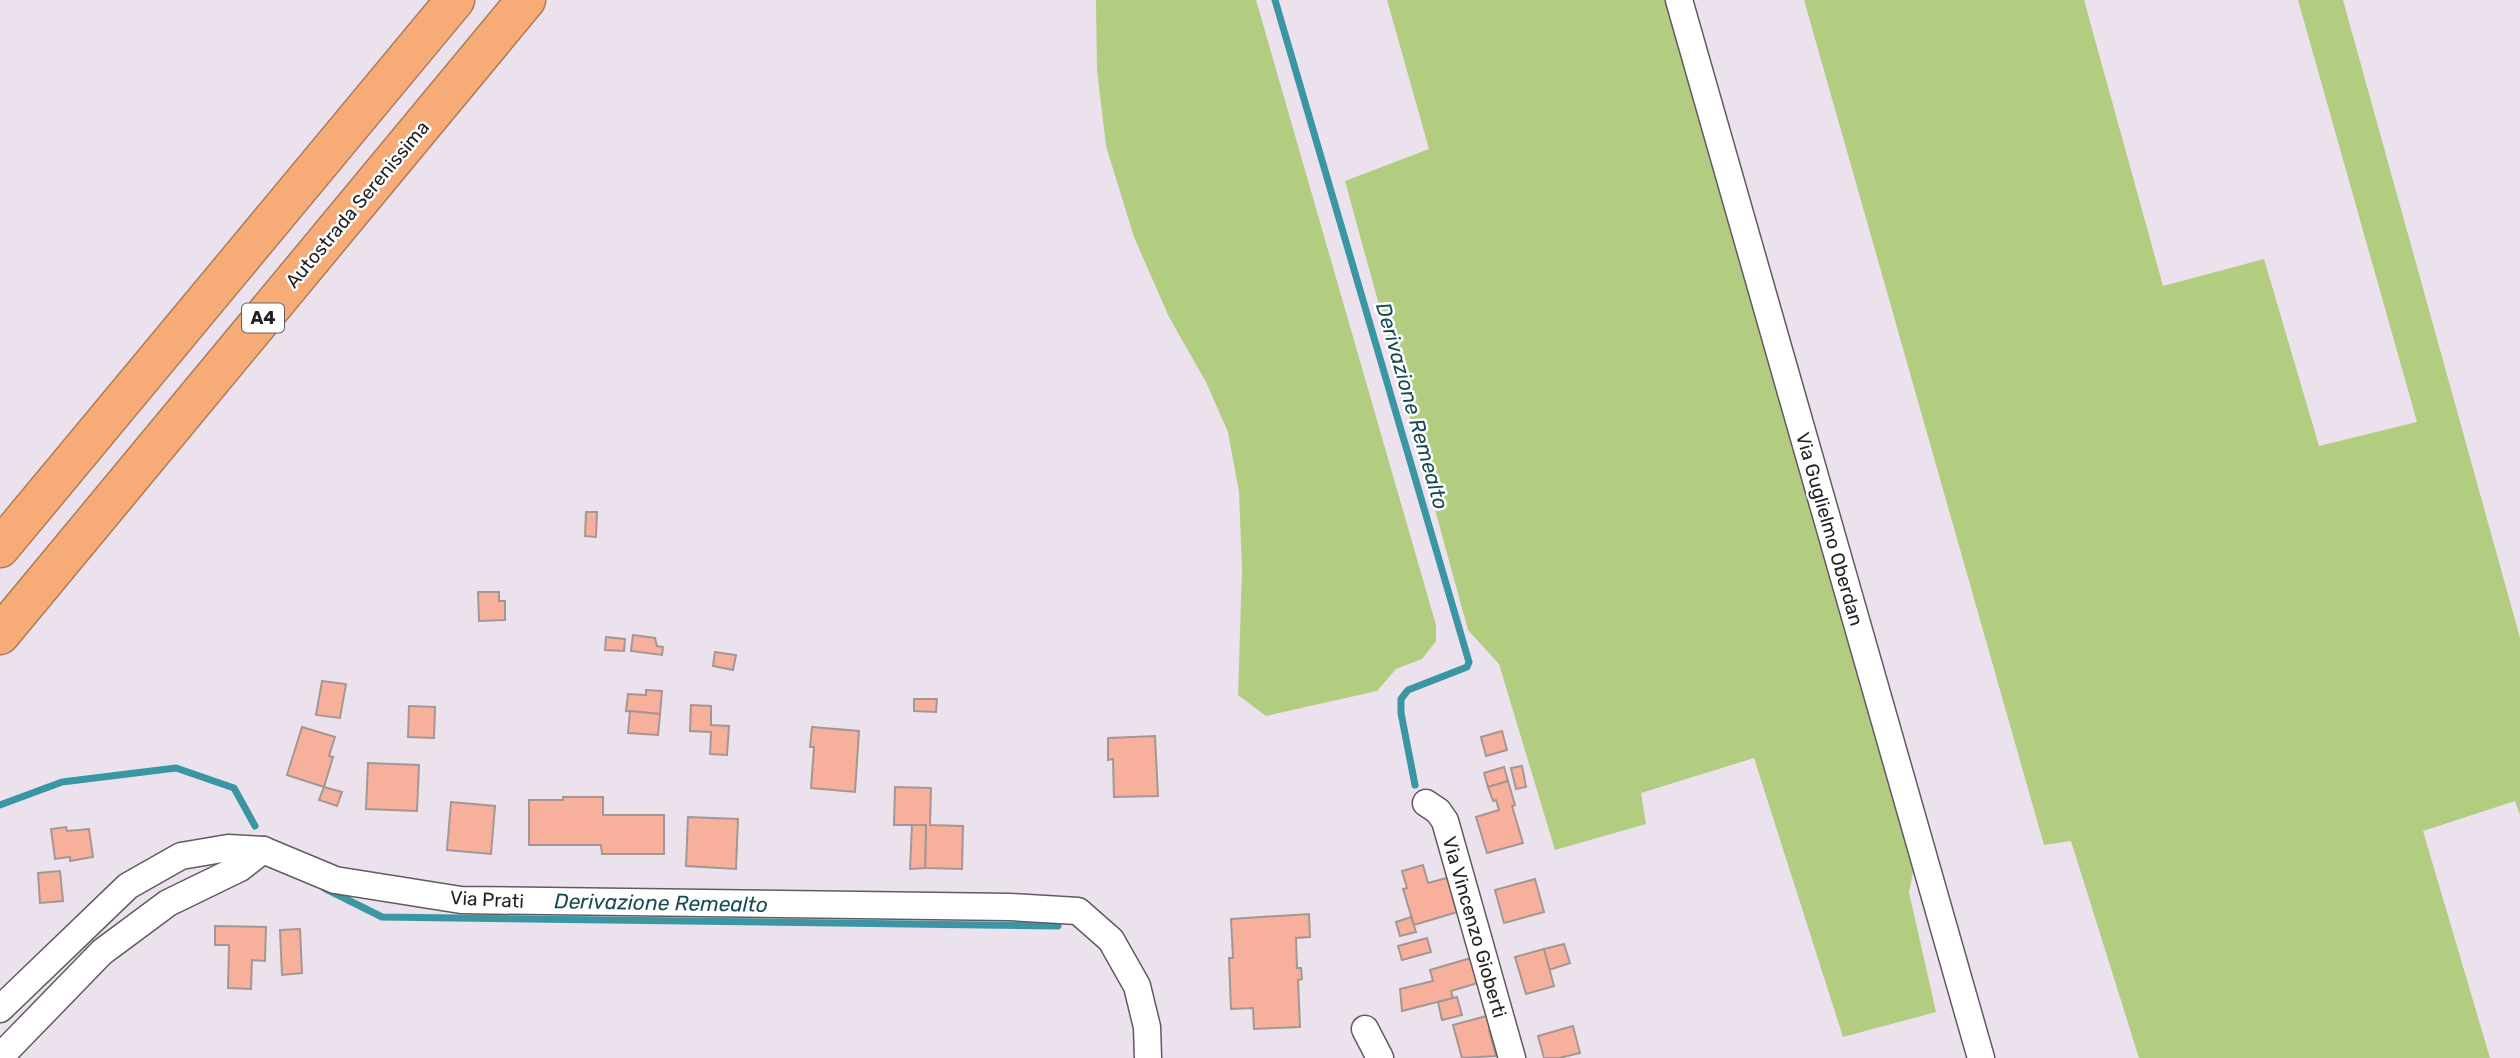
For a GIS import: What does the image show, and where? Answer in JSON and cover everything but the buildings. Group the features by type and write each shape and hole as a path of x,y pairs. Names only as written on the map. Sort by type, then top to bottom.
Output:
{"highway":[{"path":"0,548 455,0"},
{"name":"Autostrada Serenissima","path":"0,635 526,0"}],"street":[{"name":"Via Guglielmo Oberdan","path":"1679,0 1980,1058"},
{"name":"Via Vincenzo Gioberti","path":"1426,803 1438,811 1445,821 1511,1058"},
{"name":"Via Prati","path":"0,1009 66,942 128,886 181,856 228,848 263,850 335,880 461,900 1010,906 1079,911 1111,940 1137,986 1147,1027 1148,1058"},
{"path":"0,1057 102,952 168,903 240,868 263,850"},
{"path":"1365,1029 1380,1058"}],"green space":[{"path":"1096,0 1256,0 1436,625 1436,641 1422,659 1396,669 1377,691 1266,716 1238,695 1242,569 1239,492 1228,432 1206,382 1169,317 1134,237 1106,146 1097,70"},
{"path":"1387,0 1670,0 1915,862 1909,892 1936,1012 1843,1037 1754,758 1641,793 1646,824 1555,850 1499,664 1468,630 1345,181 1429,149"},
{"path":"1804,0 2084,0 2163,286 2264,259 2319,446 2417,422 2298,0 2343,0 2520,638 2520,815 2515,801 2423,831 2490,1058 2139,1058 2071,841 2044,845"}],"waterway":[{"name":"Derivazione Remealto","path":"1275,0 1469,662 1467,667 1408,690 1401,699 1401,713 1415,785"},
{"name":"Derivazione Remealto","path":"0,805 62,782 176,768 234,788 255,826"},
{"name":"Derivazione Remealto","path":"324,888 382,917 1058,926"}]}
